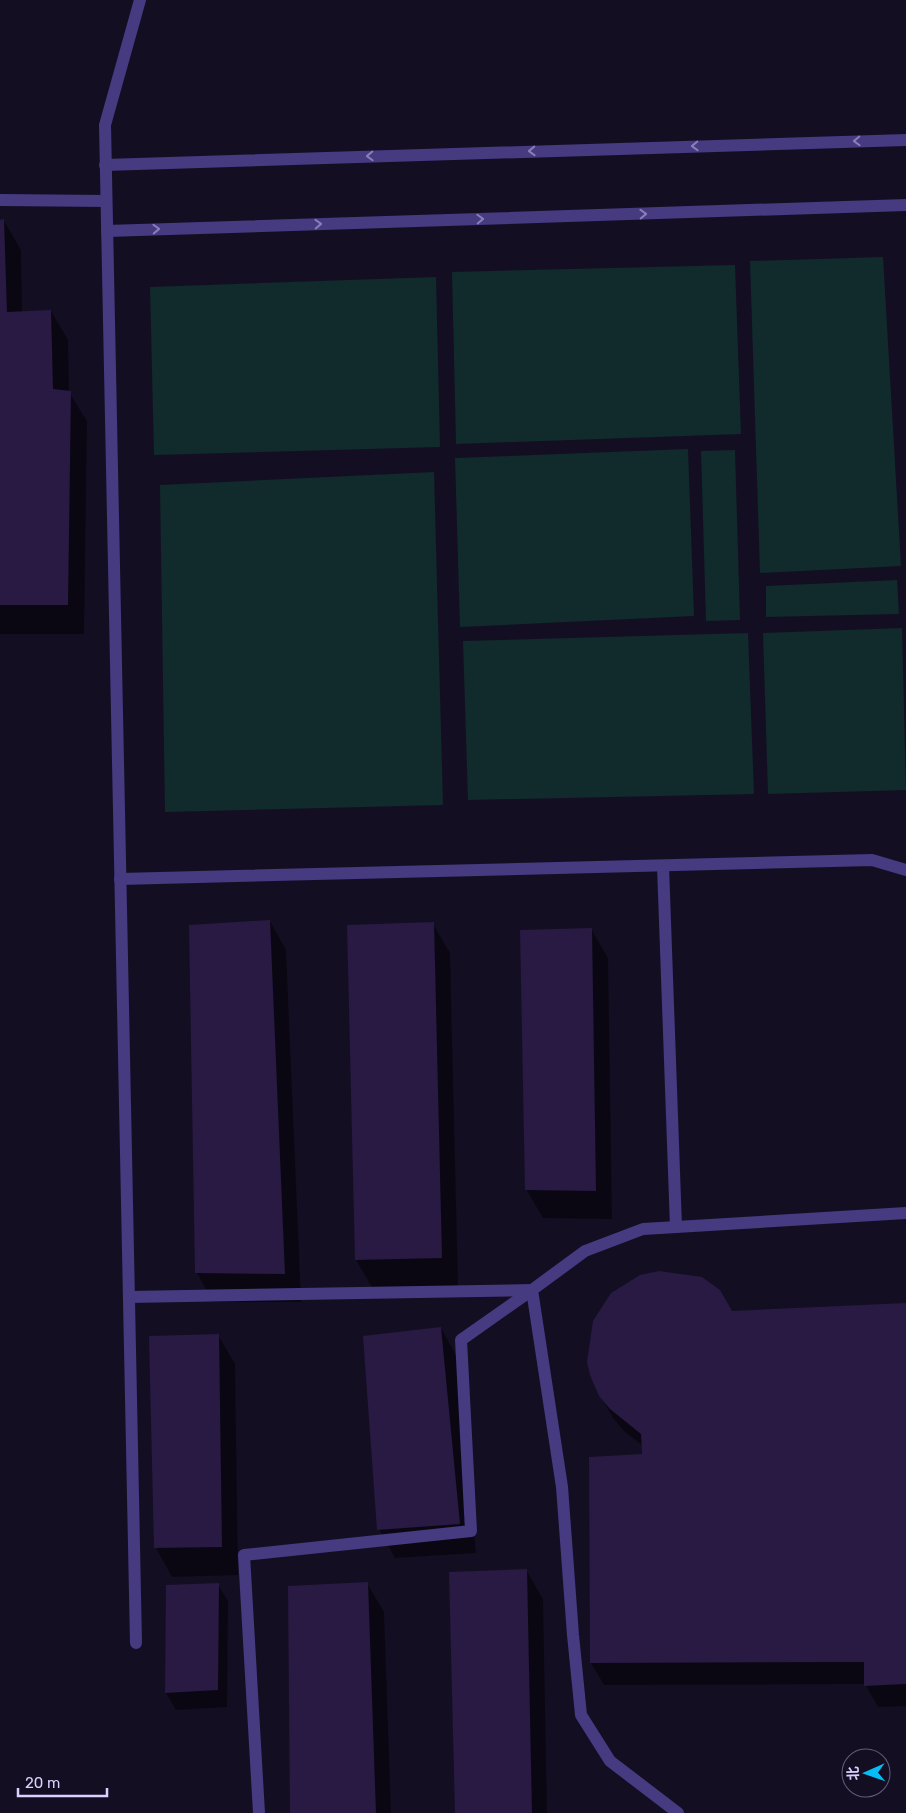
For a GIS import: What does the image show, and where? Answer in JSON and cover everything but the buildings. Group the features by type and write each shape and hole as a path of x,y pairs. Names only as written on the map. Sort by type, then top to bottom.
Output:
{"lane":[{"path":"136,1643 105,125 140,0"},
{"path":"105,164 906,140"},
{"path":"0,200 106,201"},
{"path":"107,231 906,205"},
{"path":"120,879 872,860 906,870"},
{"path":"663,866 676,1227"},
{"path":"259,1813 244,1555 470,1531 461,1340 585,1251 643,1229 906,1213"},
{"path":"129,1297 532,1290"},
{"path":"532,1290 562,1487 573,1635 582,1715 610,1761 678,1813"}],"green space":[{"path":"883,257 901,566 760,573 750,261"},
{"path":"735,265 741,434 456,444 452,272"},
{"path":"436,277 440,447 154,455 150,287"},
{"path":"688,449 694,616 460,627 455,458"},
{"path":"735,450 740,620 706,621 701,451"},
{"path":"434,472 443,805 165,812 160,485"},
{"path":"897,580 899,614 766,617 766,586"},
{"path":"902,628 906,790 768,794 763,633"},
{"path":"748,633 754,794 468,800 463,641"}]}
